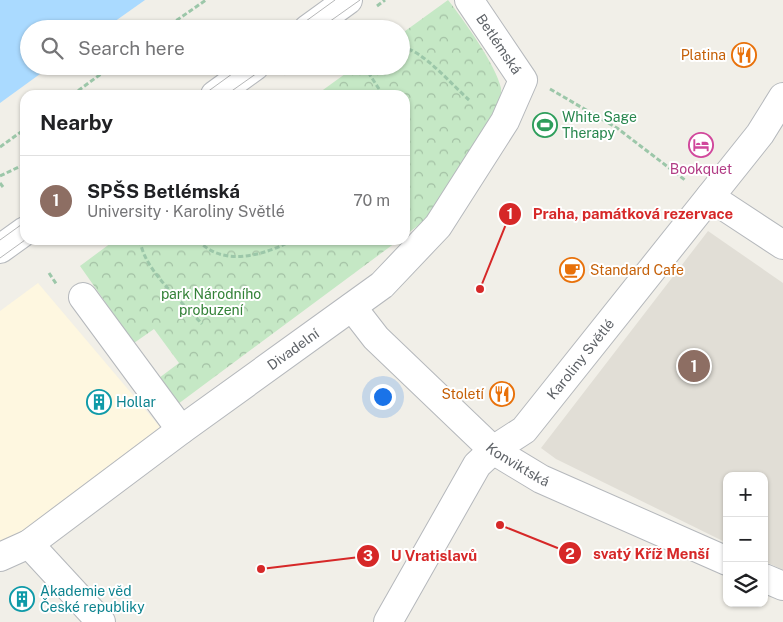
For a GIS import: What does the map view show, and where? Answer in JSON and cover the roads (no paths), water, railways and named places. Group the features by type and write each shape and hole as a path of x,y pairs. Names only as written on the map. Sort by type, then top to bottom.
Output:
{"street":[{"path":"327,20 348,0"},
{"name":"Betlémská","path":"469,0 523,80"},
{"path":"222,90 243,75"},
{"name":"Divadelní","path":"0,557 29,544 181,430 382,285 438,226 505,121 523,80"},
{"name":"Karoliny Světlé","path":"388,622 477,464 493,450 524,430 760,134 783,97"},
{"path":"710,197 783,245"},
{"path":"0,249 20,235"},
{"path":"82,297 181,430"},
{"name":"Konviktská","path":"352,307 376,338 493,450 541,479 723,559"},
{"path":"29,544 101,622"},
{"path":"768,580 783,586"}],"water":[{"path":"0,0 145,0 117,20 20,20 20,75 39,75 0,103"}],"tram line":[{"path":"307,20 335,0"},
{"path":"332,20 360,0"},
{"path":"210,90 231,75"},
{"path":"233,90 254,75"},
{"path":"0,240 20,226"},
{"path":"0,258 20,244"}],"place":[{"name":"Platina","path":"744,55"},
{"name":"White Sage Therapy","path":"545,125"},
{"name":"Bookquet","path":"701,145"},
{"name":"Standard Cafe","path":"572,270"},
{"name":"Praha, památková rezervace","path":"480,289"},
{"name":"SPŠS Betlémská","path":"694,366"},
{"name":"Století","path":"502,394"},
{"name":"Hollar","path":"99,402"},
{"name":"svatý Kříž Menší","path":"500,525"},
{"name":"U Vratislavů","path":"261,569"},
{"name":"Akademie věd České republiky","path":"22,599"}],"park label":[{"name":"park Národního probuzení","path":"211,302"}]}
